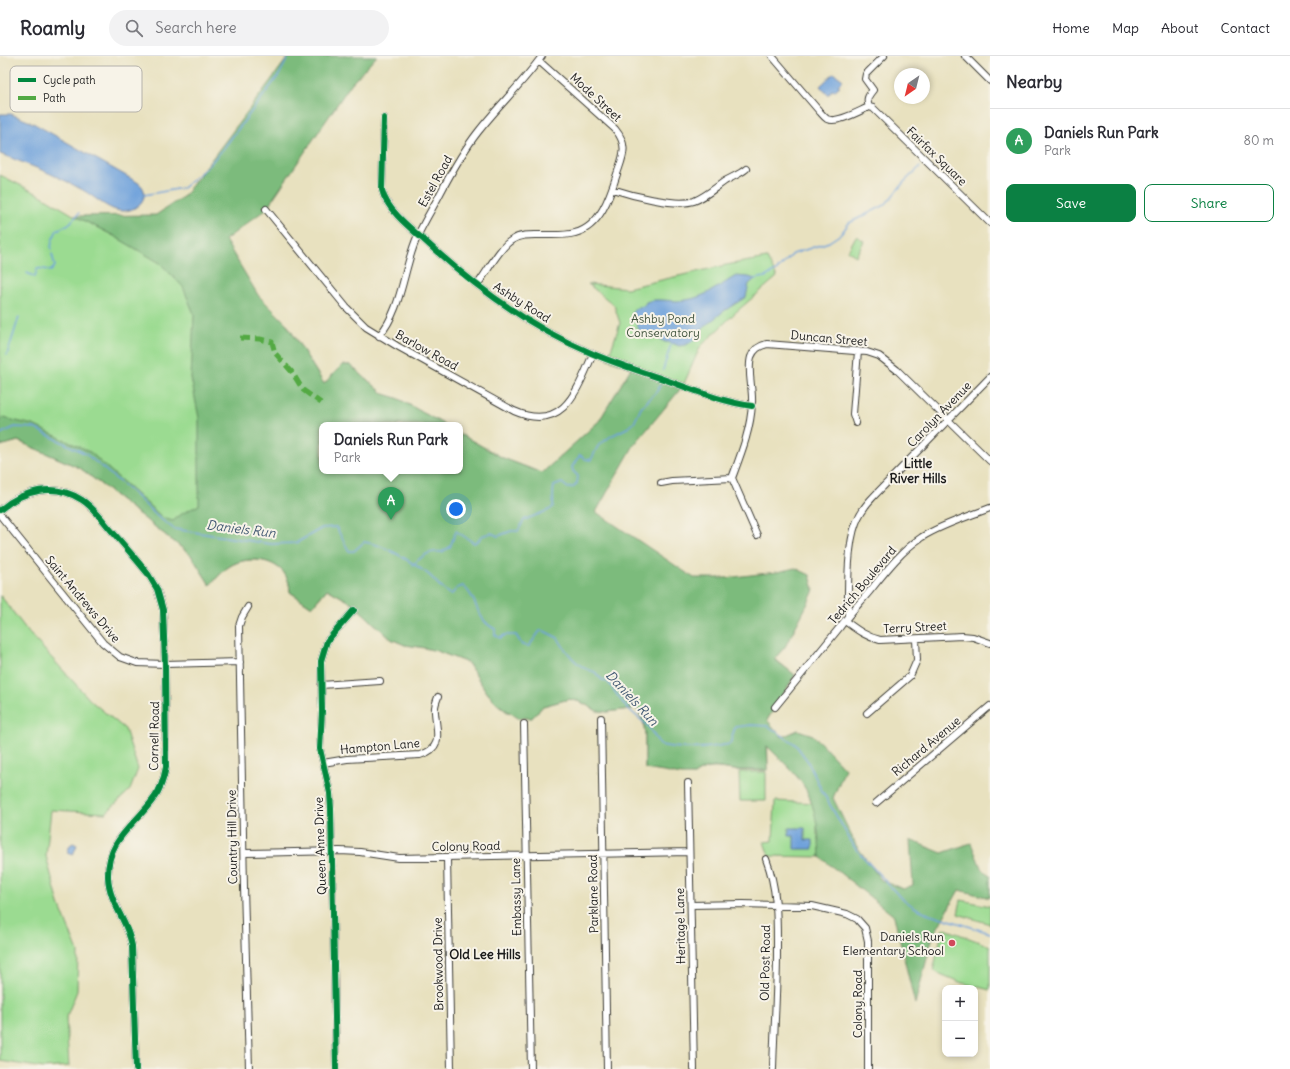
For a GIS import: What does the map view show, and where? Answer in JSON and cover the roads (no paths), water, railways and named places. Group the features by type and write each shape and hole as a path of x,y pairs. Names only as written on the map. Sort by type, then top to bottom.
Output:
{"street":[{"path":"772,56 826,118 832,121 844,118 869,107 866,101 873,90 865,79 866,74 884,56"},
{"path":"965,56 990,81"},
{"name":"Mode Street","path":"477,285 504,246 513,239 527,236 566,235 588,228 598,217 612,189 624,153 623,141 620,135 541,58"},
{"name":"Estel Road","path":"379,336 388,325 411,251 418,235 458,162 470,142 541,58"},
{"name":"Fairfax Square","path":"869,107 873,108 990,223"},
{"name":"Ashby Road","path":"384,118 382,170 383,195 385,200 391,208 446,261 498,302 526,319 593,354 683,386 740,404 752,406"},
{"path":"612,189 649,198 688,203 700,198 741,173 746,168"},
{"name":"Barlow Road","path":"266,209 357,319 379,336 514,411 531,416 541,416 551,414 559,410 567,404 574,394 593,354"},
{"name":"Duncan Street","path":"752,406 751,361 754,351 761,345 767,344 872,352 887,361 990,461"},
{"path":"856,423 854,414 858,351"},
{"name":"Carolyn Avenue","path":"846,618 851,547 854,529 859,516 874,494 990,377"},
{"path":"752,406 748,429 732,478 757,535"},
{"path":"661,483 672,481 732,478"},
{"name":"Cornell Road","path":"0,510 24,494 39,490 69,494 89,505 148,574 157,589 163,610 166,757 164,777 154,798 119,838 111,856 108,871 111,896 128,932 132,946 136,1069"},
{"name":"Tedrich Boulevard","path":"775,707 846,618 911,545 932,531 990,508"},
{"name":"Saint Andrews Drive","path":"0,515 108,648 120,657 130,661 147,664 240,662"},
{"name":"Country Hill Drive","path":"248,607 239,626 249,1069"},
{"name":"Queen Anne Drive","path":"336,1069 331,801 322,763 320,743 321,661 324,647 354,610"},
{"name":"Terry Street","path":"846,618 862,633 875,639 887,640 962,636 973,637 990,643"},
{"path":"867,713 910,676 917,660 916,639"},
{"path":"321,685 380,681"},
{"name":"Hampton Lane","path":"322,763 347,759 420,755 428,752 435,744 438,737 435,713 438,697"},
{"name":"Richard Avenue","path":"876,803 990,706"},
{"name":"Parklane Road","path":"601,718 607,1069"},
{"name":"Embassy Lane","path":"524,724 531,1069"},
{"name":"Heritage Lane","path":"688,783 694,1069"},
{"name":"Colony Road","path":"244,853 332,851 360,852 399,858 447,858 690,852"},
{"name":"Brookwood Drive","path":"447,858 451,1069"},
{"name":"Old Post Road","path":"766,859 775,891 776,906 777,996 772,1069"},
{"name":"Colony Road","path":"691,905 742,904 812,906 847,914 857,919 865,928 869,945 868,1069"}],"water":[{"path":"834,73 843,80 838,85 840,86 834,91 832,90 828,95 820,86"},
{"path":"0,114 11,114 33,123 137,182 142,187 144,198 135,208 121,211 113,209 83,190 60,178 0,154"},
{"path":"736,276 755,279 749,284 746,297 724,311 705,326 694,340 686,345 679,346 641,334 632,314 636,308 644,306 646,302 656,300 681,301 700,296"},
{"path":"789,828 805,828 805,840 813,840 813,849 794,849 794,836 789,836"},
{"path":"73,843 77,845 73,855 67,853 70,845"}],"waterway":[{"path":"144,195 183,188 208,166 223,149 279,75 289,56"},
{"path":"754,279 765,277 776,271 793,254 829,242 841,234 849,223 885,205 904,182 920,167"},
{"path":"51,249 52,241 57,230 69,224 79,213"},
{"path":"27,273 35,277 37,269 39,268 51,271 55,266 52,254"},
{"path":"7,355 19,317"},
{"path":"663,370 672,341"},
{"path":"413,565 426,554 442,552 450,547 456,531 474,543 479,540 481,536 491,533 498,536 511,531 518,531 524,520 549,510 553,507 554,486 562,483 568,488 574,487 577,483 578,476 573,471 572,467 580,455 585,459 591,460 598,446 611,436 634,423 641,408 657,391 660,385"},
{"name":"Daniels Run","path":"0,434 15,427 34,428 86,454 134,494 158,517 174,529 271,544 296,543 322,528 336,527 349,551 354,551 364,542 372,543 389,550 406,559 428,574 451,595 457,588 463,586 472,596 484,620 488,625 495,629 495,635 500,638 505,635 516,635 522,645 529,646 540,631 544,631 558,638 578,664 595,672 601,679 608,682 625,706 648,726 660,745 679,748 695,748 730,744 735,727 751,725 768,726 795,744 807,760 822,791 855,848 899,896 914,907 927,913 990,933"}],"place":[{"name":"Daniels Run Park","path":"391,520"},
{"name":"Daniels Run Elementary School","path":"952,943"}],"district":[{"name":"Little River Hills","path":"918,470"},
{"name":"Old Lee Hills","path":"485,954"}],"park label":[{"name":"Ashby Pond Conservatory","path":"663,325"}]}
